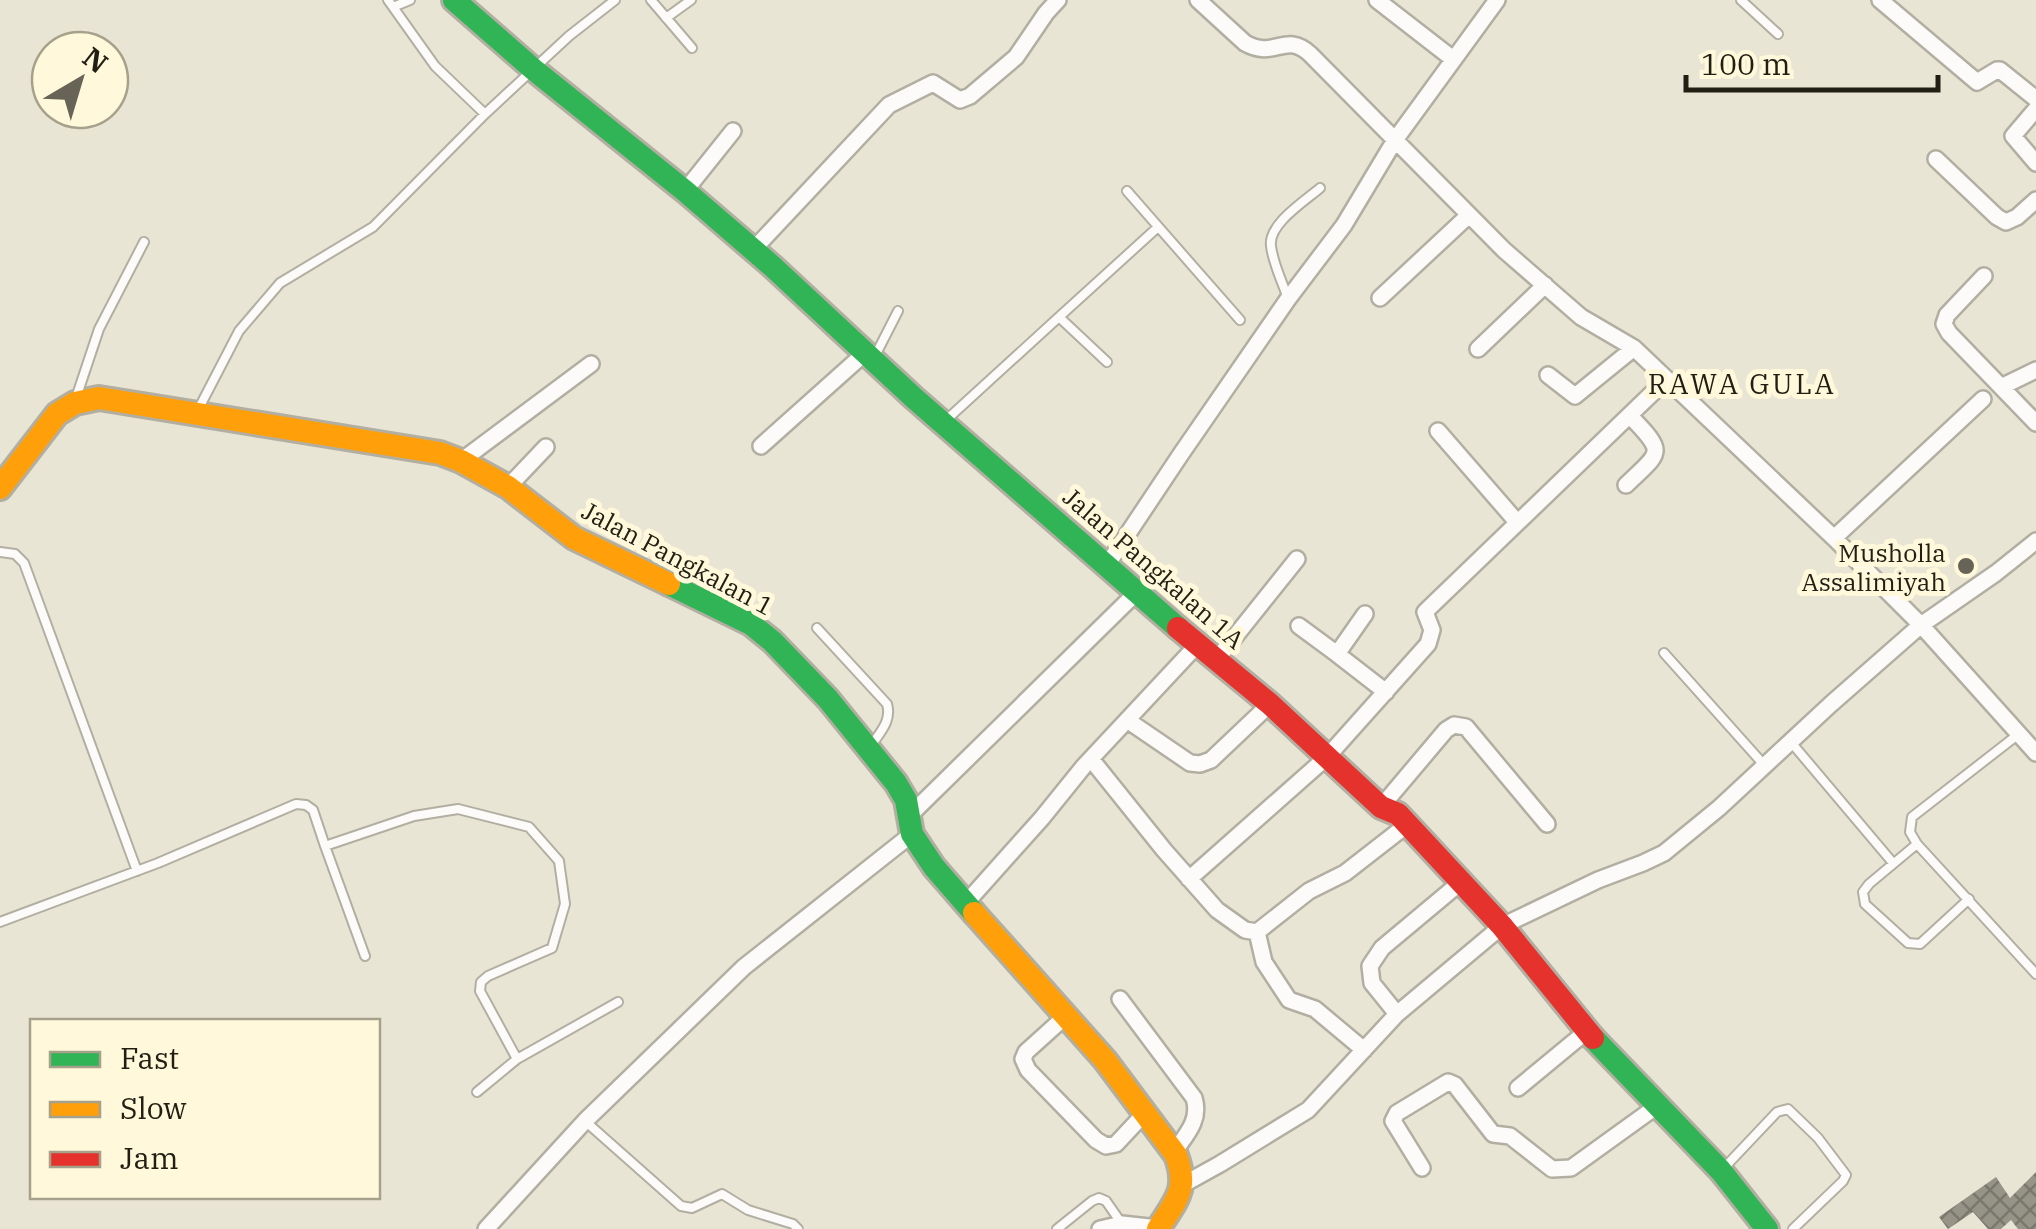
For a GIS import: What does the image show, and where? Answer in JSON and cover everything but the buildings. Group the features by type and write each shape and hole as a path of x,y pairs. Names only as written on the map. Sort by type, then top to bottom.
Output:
{"street":[{"name":"Jalan Pangkalan 1A","path":"454,0 685,191 1136,593 1270,704 1381,806 1398,814 1502,926 1588,1030 1721,1171 1767,1229"},
{"path":"753,250 889,105 934,83 960,100 970,96 1016,57 1058,0"},
{"path":"1198,0 1253,48 1263,51 1300,45 1504,250 1581,317 1634,348 1834,538 1922,625 2036,753"},
{"path":"1378,0 1453,59"},
{"path":"1107,565 1180,454 1344,225 1395,140 1497,0"},
{"path":"1880,0 1977,82 2000,70 2036,99"},
{"path":"2036,109 2013,136 2036,164"},
{"path":"685,191 733,131"},
{"path":"1936,159 2006,222 2018,218 2036,200"},
{"path":"1380,298 1469,215"},
{"path":"1984,276 1944,324 2036,423"},
{"path":"1478,350 1545,285"},
{"path":"1548,374 1575,396 1634,348"},
{"path":"762,446 869,357"},
{"path":"462,461 591,364"},
{"path":"2000,386 2036,370"},
{"path":"1189,879 1327,757 1432,637 1425,612 1667,379"},
{"name":"Jalan Pangkalan 1","path":"75,402 100,398 440,453 508,487 574,538 752,624 818,688 896,783 906,800 910,825 934,867 1106,1060 1174,1152 1184,1172 1184,1184"},
{"path":"1834,538 1983,400"},
{"path":"0,488 57,414 75,402"},
{"path":"1626,485 1652,460 1656,450 1654,442 1632,418"},
{"path":"1438,431 1517,522"},
{"path":"508,487 546,447"},
{"path":"1100,1229 1122,1224 1158,1228 1184,1184 1308,1110 1396,1014 1502,926 1664,853 1922,625 2036,541"},
{"path":"1217,659 1298,560"},
{"path":"486,1229 585,1121 744,967 910,825 1136,593"},
{"path":"1337,654 1365,614"},
{"path":"1299,626 1386,692"},
{"path":"966,903 1091,759 1199,643"},
{"path":"1127,720 1190,763 1200,764 1211,760 1270,704"},
{"path":"1381,806 1454,725 1466,728 1547,824"},
{"path":"1091,759 1189,879 1217,910 1245,930 1257,932 1309,891 1345,873 1408,824"},
{"path":"1396,1014 1372,983 1370,966 1382,948 1461,882"},
{"path":"1257,932 1264,962 1289,1000 1315,1008 1364,1050"},
{"path":"1120,999 1194,1098 1198,1110 1194,1124 1174,1152"},
{"path":"1067,1015 1026,1052 1023,1059 1028,1070 1106,1146 1116,1144 1145,1114"},
{"path":"1518,1088 1588,1030"},
{"path":"1422,1168 1393,1120 1448,1082 1455,1085 1493,1134 1510,1136 1552,1169 1572,1168 1658,1106"}],"lane":[{"path":"410,0 390,4 435,66 485,114"},
{"path":"196,414 239,331 280,284 372,227 533,69 615,0"},
{"path":"651,0 692,48"},
{"path":"666,18 691,0"},
{"path":"1741,0 1778,34"},
{"path":"1288,300 1270,244 1272,234 1276,225 1320,188"},
{"path":"1126,191 1240,320"},
{"path":"942,423 1158,227"},
{"path":"75,402 98,329 144,242"},
{"path":"869,357 898,311"},
{"path":"1059,318 1107,362"},
{"path":"0,552 15,554 24,563 137,870"},
{"path":"817,628 887,704 888,721 869,750"},
{"path":"1664,653 1765,766"},
{"path":"2020,733 1912,817 1910,832 2036,974"},
{"path":"1790,741 1892,864"},
{"path":"0,922 296,804 313,810 365,956"},
{"path":"325,846 414,816 458,809 530,828 559,861 565,904 552,948 488,976 481,982 480,991 517,1058"},
{"path":"1917,844 1863,892 1865,904 1908,943 1920,944 1969,899"},
{"path":"477,1092 517,1058 618,1002"},
{"path":"1721,1171 1777,1112 1788,1108 1818,1138 1846,1175 1793,1229"},
{"path":"585,1121 680,1206 692,1208 722,1194 748,1210 798,1229"},
{"path":"1057,1229 1099,1198 1122,1224"},
{"path":"764,1229 773,1218"}],"traffic: fast":[{"path":"454,0 772,266 914,398 1178,628"},
{"path":"669,584 751,624 828,699 896,783 906,800 912,834 934,867 974,913"},
{"path":"1593,1038 1721,1171 1767,1229"}],"traffic: slow":[{"path":"0,488 57,414 75,403 99,398 440,453 508,487 574,538 669,584"},
{"path":"974,913 1105,1060 1176,1155 1181,1186 1158,1229"}],"traffic: jam":[{"path":"1178,628 1270,704 1381,807 1398,814 1502,926 1593,1038"}],"place":[{"name":"Musholla Assalimiyah","path":"1966,566"}],"district":[{"name":"RAWA GULA","path":"1742,383"}]}
